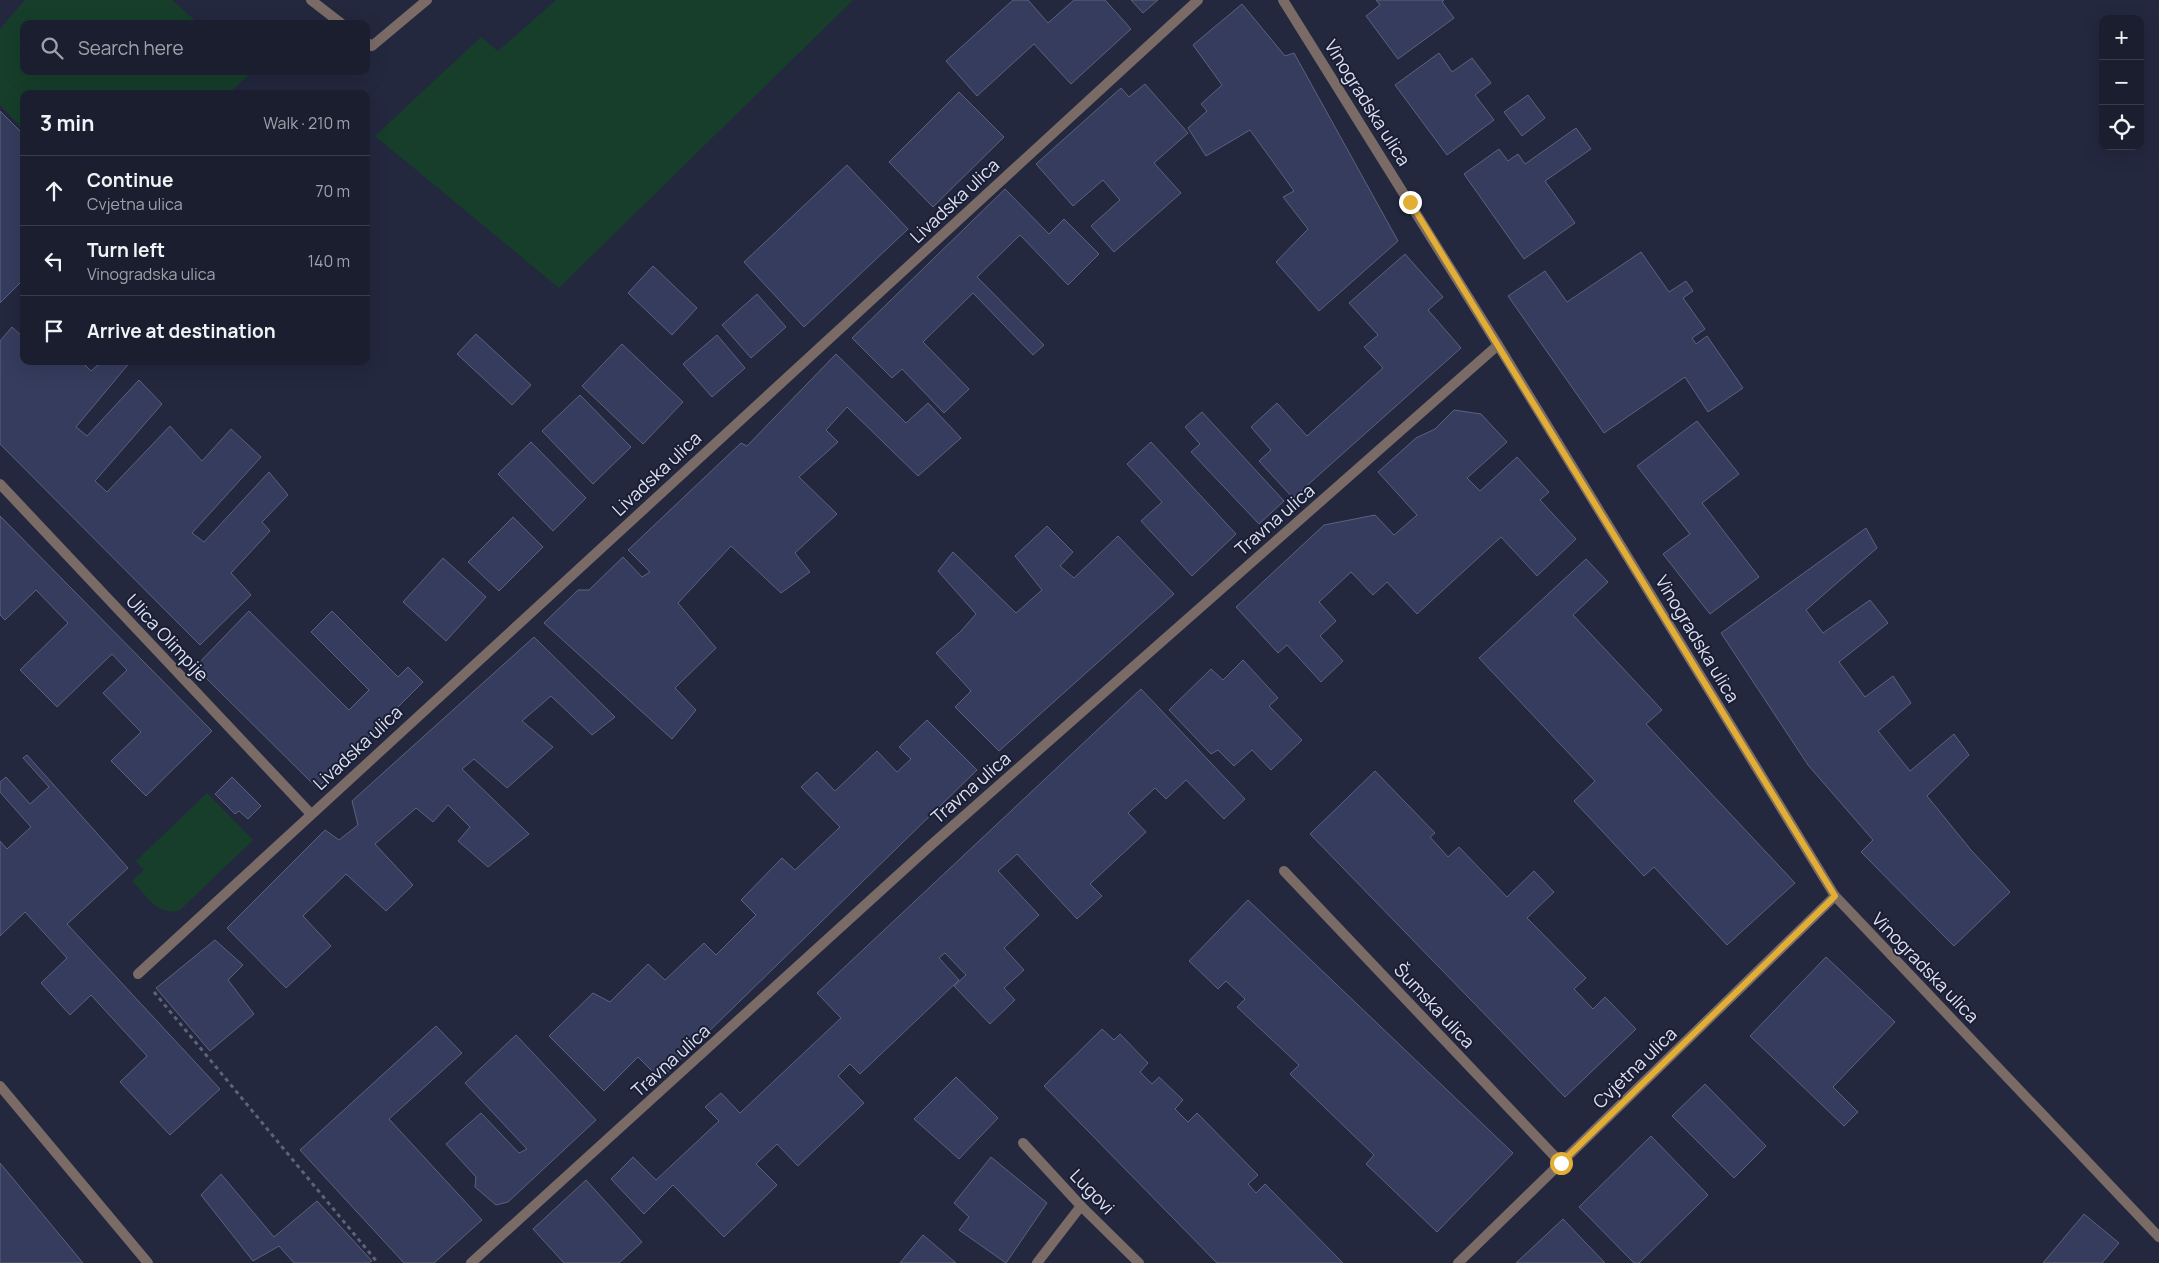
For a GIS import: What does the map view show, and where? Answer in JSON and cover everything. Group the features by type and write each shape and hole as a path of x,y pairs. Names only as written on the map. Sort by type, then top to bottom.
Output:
{"street":[{"path":"311,0 337,20"},
{"path":"370,45 372,46 427,0"},
{"name":"Livadska ulica","path":"138,974 1198,0"},
{"name":"Vinogradska ulica","path":"1283,0 1498,345 1835,896 2159,1237"},
{"name":"Travna ulica","path":"471,1263 930,846 1498,345"},
{"name":"Ulica Olimpije","path":"0,484 311,814"},
{"name":"Šumska ulica","path":"1284,871 1561,1163"},
{"name":"Cvjetna ulica","path":"1458,1263 1835,896"},
{"path":"0,1086 148,1263"},
{"name":"Lugovi","path":"1023,1143 1081,1206 1139,1263"},
{"path":"1037,1263 1081,1206"}],"path":[{"path":"138,974 378,1263"}],"green space":[{"path":"25,0 172,0 194,20 20,20 20,75 249,75 232,90 20,90 20,126 0,105 0,29"},
{"path":"556,0 853,0 559,288 375,136 481,37 498,51"},
{"path":"207,793 253,840 180,910 165,911 153,904 132,881 144,870 136,861"}],"building":[{"path":"1013,0 1028,0 1048,23 1074,0 1105,0 1131,29 1071,84 1034,44 977,96 946,61"},
{"path":"1131,0 1158,0 1143,13"},
{"path":"1376,0 1444,0 1442,2 1454,18 1398,59 1366,16 1380,5"},
{"path":"1242,4 1285,56 1294,53 1398,241 1319,311 1276,262 1308,229 1283,197 1294,191 1250,130 1206,156 1188,128 1207,111 1201,104 1222,85 1193,45"},
{"path":"1439,53 1452,72 1472,58 1491,83 1475,95 1494,120 1447,155 1395,85"},
{"path":"1145,84 1188,133 1154,163 1181,193 1114,252 1091,226 1120,200 1103,180 1073,206 1036,164 1121,88 1129,97"},
{"path":"959,92 1004,137 933,207 889,162"},
{"path":"1528,95 1545,118 1522,136 1504,112"},
{"path":"0,111 20,131 20,283 0,303"},
{"path":"1576,128 1591,149 1545,181 1575,223 1524,259 1464,174 1499,149 1508,161 1518,154 1525,164"},
{"path":"847,165 908,229 804,327 744,262"},
{"path":"1005,189 1049,234 1064,219 1099,254 1068,285 1020,235 977,277 1044,345 1033,355 973,293 923,342 969,389 944,413 902,369 892,378 852,338"},
{"path":"1641,252 1669,292 1686,281 1693,291 1683,298 1705,329 1692,338 1696,344 1707,336 1743,388 1708,412 1685,377 1604,433 1508,296 1545,271 1567,302"},
{"path":"1405,254 1443,297 1428,310 1461,348 1293,498 1259,461 1271,450 1251,427 1277,403 1307,436 1383,368 1364,347 1378,335 1349,303"},
{"path":"653,266 697,308 672,335 628,293"},
{"path":"757,294 786,327 751,358 722,325"},
{"path":"12,327 20,334 20,365 85,365 91,371 98,365 128,365 76,427 87,436 139,380 162,404 95,481 107,492 170,426 202,461 231,429 261,457 192,533 204,542 269,472 288,495 262,522 270,531 231,573 251,595 200,645 0,444 0,341"},
{"path":"476,334 531,385 512,405 457,354"},
{"path":"717,335 745,368 712,397 683,364"},
{"path":"622,344 683,402 643,444 582,386"},
{"path":"836,354 906,423 928,403 961,438 918,476 847,407 826,430 838,442 799,477 837,514 795,553 810,572 781,593 731,546 678,603 716,648 675,688 696,710 672,739 544,623 578,590 589,590 623,557 642,577 650,572 628,550 741,443 747,446"},
{"path":"580,395 631,447 593,484 542,431"},
{"path":"1454,410 1481,414 1507,442 1467,478 1480,491 1517,457 1549,492 1540,500 1576,539 1537,576 1501,537 1417,614 1387,582 1373,595 1351,572 1319,602 1336,621 1320,636 1343,661 1321,682 1287,645 1278,653 1236,607 1324,525 1375,515 1394,535 1417,515 1378,472 1416,438 1435,429"},
{"path":"1202,412 1284,501 1259,524 1191,452 1200,444 1185,427"},
{"path":"1697,421 1739,474 1702,503 1759,577 1710,614 1663,554 1690,534 1637,466"},
{"path":"531,442 586,498 553,531 498,474"},
{"path":"1151,442 1236,534 1192,576 1141,521 1162,502 1127,464"},
{"path":"0,516 212,731 146,796 111,761 141,732 103,693 127,670 112,654 57,707 20,670 68,623 36,590 5,620 0,615"},
{"path":"513,517 543,547 499,591 468,562"},
{"path":"1047,526 1073,552 1060,566 1074,578 1118,536 1174,594 999,751 955,707 971,691 936,653 961,631 976,614 938,571 953,552 1016,613 1042,590 1015,556"},
{"path":"1866,528 1877,548 1806,610 1823,633 1870,600 1888,623 1839,662 1865,697 1893,676 1911,703 1878,731 1910,771 1954,734 1969,755 1927,796 1971,850 2010,892 1954,946 1861,852 1873,840 1808,765 1721,633"},
{"path":"443,558 486,597 446,641 403,602"},
{"path":"1586,559 1608,582 1573,615 1662,710 1646,724 1795,883 1727,945 1654,867 1644,876 1574,801 1595,781 1479,658"},
{"path":"249,611 349,710 369,690 311,632 332,611 398,677 408,667 423,682 317,788 195,667"},
{"path":"534,637 615,717 592,735 551,696 522,721 553,747 507,788 474,759 462,769 529,834 488,867 458,841 470,827 448,805 433,822 416,808 375,844 413,885 386,911 346,874 303,916 331,946 286,988 227,928 325,830 339,840 358,825 352,801"},
{"path":"1243,660 1278,698 1269,706 1302,740 1271,770 1252,750 1234,766 1218,750 1211,754 1169,710 1211,669 1223,680"},
{"path":"1141,689 1245,799 1224,819 1186,780 1166,799 1155,788 1128,813 1146,832 1090,884 1102,896 1077,919 1017,854 998,871 1039,915 1004,948 1024,970 1004,988 1015,1000 990,1024 954,986 966,975 945,953 939,958 959,980 860,1074 850,1064 838,1076 864,1103 798,1166 777,1144 756,1164 777,1185 724,1237 673,1185 644,1214 611,1179 633,1157 656,1180 719,1121 705,1107 721,1093 740,1113 841,1018 817,993"},
{"path":"927,720 977,770 660,1079 638,1057 604,1091 549,1036 593,993 610,1002 648,964 665,980 704,943 716,955 756,915 741,900 782,858 795,870 840,827 801,787 817,772 835,791 877,751 897,772 911,759 899,747"},
{"path":"27,755 128,868 67,924 220,1089 170,1135 120,1082 147,1056 91,995 70,1015 41,983 67,958 25,912 0,936 0,841 7,849 31,827 0,792 0,782 6,777 30,804 49,787 23,758"},
{"path":"1375,771 1435,833 1430,837 1448,857 1459,847 1507,897 1534,871 1554,892 1527,918 1586,978 1574,989 1593,1009 1605,997 1636,1029 1565,1097 1310,834"},
{"path":"232,777 261,806 248,819 239,811 235,814 215,794"},
{"path":"1248,900 1513,1153 1437,1232 1366,1164 1374,1155 1290,1074 1299,1065 1237,1007 1245,999 1226,981 1218,989 1189,961"},
{"path":"215,940 243,965 228,980 254,1014 210,1051 156,988"},
{"path":"1826,957 1895,1022 1833,1087 1858,1112 1844,1126 1750,1036"},
{"path":"436,1026 462,1053 389,1119 482,1220 434,1263 404,1263 300,1150"},
{"path":"1102,1029 1114,1040 1120,1034 1148,1063 1140,1072 1152,1084 1159,1077 1183,1100 1175,1109 1188,1122 1197,1113 1258,1175 1248,1184 1256,1193 1265,1184 1343,1263 1217,1263 1044,1086"},
{"path":"516,1035 596,1120 508,1202 496,1205 475,1187 476,1177 446,1144 481,1113 519,1153 527,1149 465,1083"},
{"path":"956,1077 998,1118 959,1159 914,1119"},
{"path":"1705,1084 1766,1146 1734,1178 1672,1116"},
{"path":"1651,1136 1708,1195 1639,1263 1634,1263 1579,1207"},
{"path":"991,1157 1047,1203 1006,1263 959,1230 969,1217 954,1203"},
{"path":"0,1163 83,1263 0,1263"},
{"path":"221,1174 274,1237 317,1201 372,1261 369,1263 294,1263 279,1246 253,1261 201,1195"},
{"path":"586,1180 642,1242 619,1263 564,1263 533,1229"},
{"path":"2084,1214 2119,1243 2102,1263 2043,1263"},
{"path":"1563,1219 1605,1263 1516,1263"},
{"path":"923,1235 956,1263 900,1263"}],"route":[{"path":"1410,202 1835,896 1561,1163"}]}
